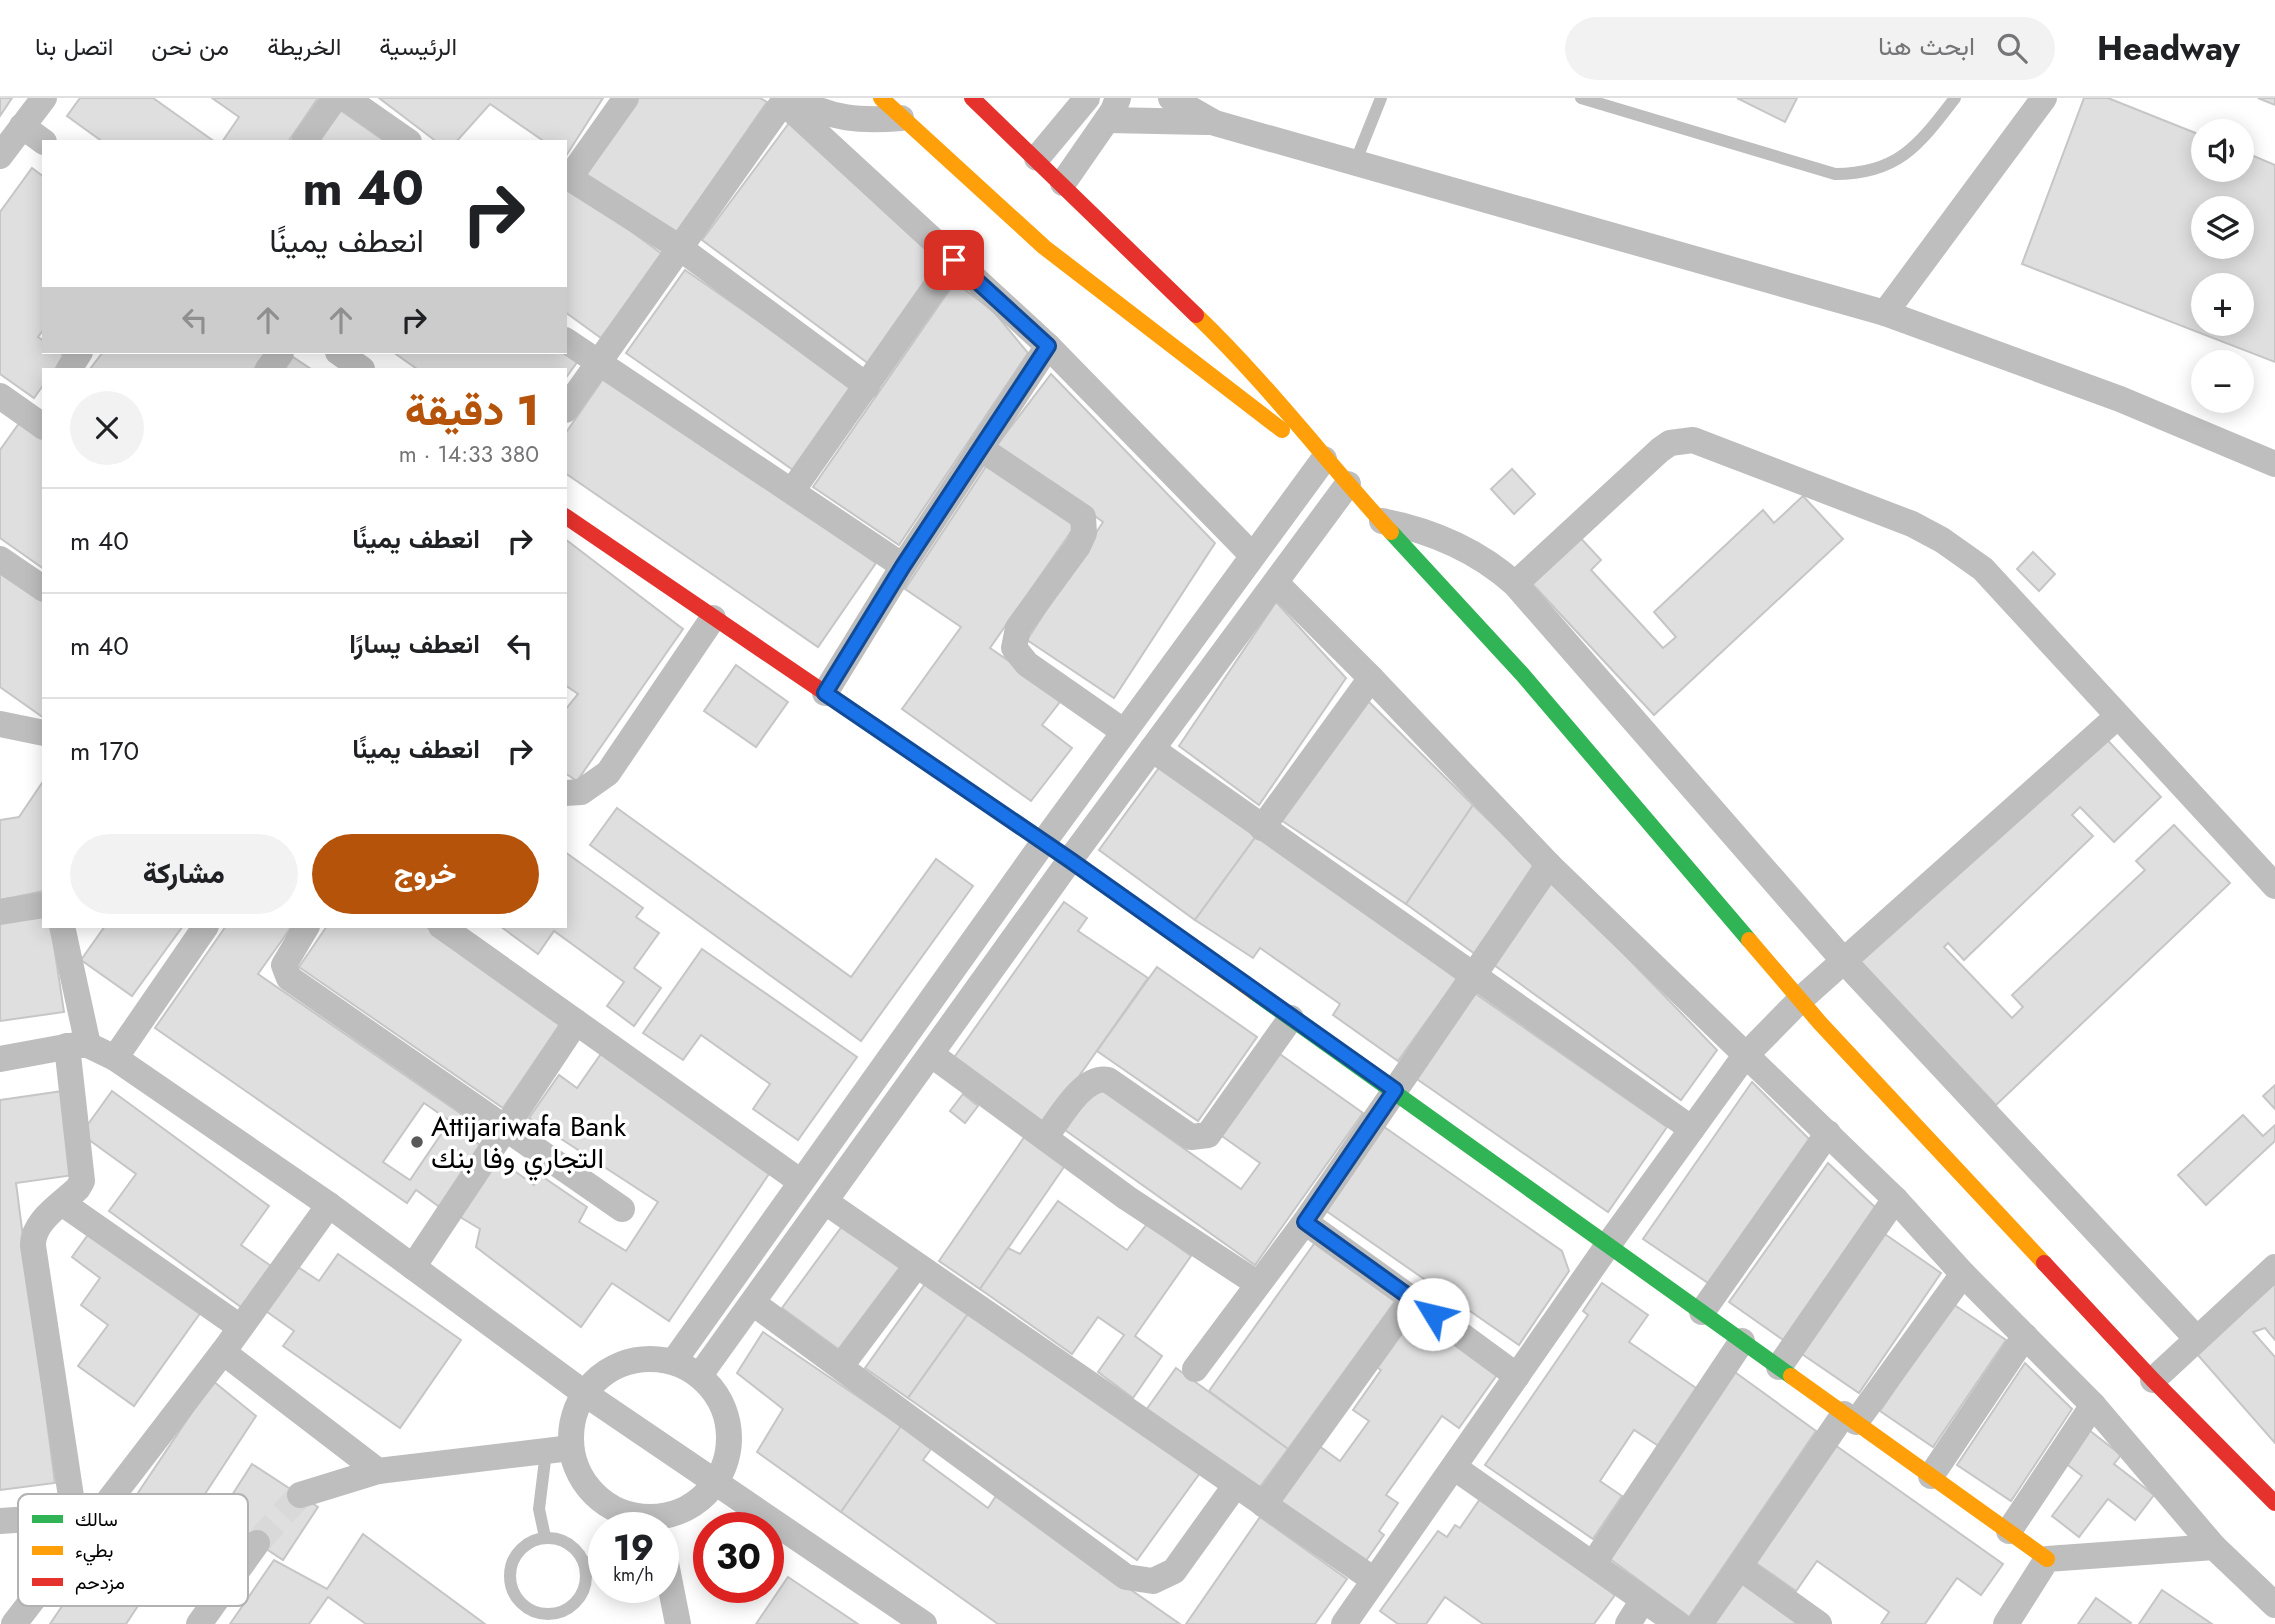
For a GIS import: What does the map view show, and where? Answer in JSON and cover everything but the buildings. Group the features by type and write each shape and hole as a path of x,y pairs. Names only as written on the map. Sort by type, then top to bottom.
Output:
{"main road":[{"path":"881,98 1023,229 1083,279 1324,459"},
{"path":"972,98 1066,186 1236,354 1282,405 1324,459 1522,674 1801,999 2153,1380 2275,1503"},
{"path":"1062,209 1066,186"},
{"path":"1023,229 1045,224"},
{"path":"567,517 1070,860 2047,1559"}],"street":[{"path":"0,156 44,98"},
{"path":"305,140 335,98"},
{"path":"346,98 406,140"},
{"path":"626,98 568,176 680,248 867,386"},
{"path":"1037,158 1087,98"},
{"path":"1171,98 1215,123"},
{"path":"1885,313 2044,98"},
{"path":"788,99 839,117 857,120 901,118"},
{"path":"567,407 788,99"},
{"path":"788,99 954,260 1048,346 1252,555"},
{"path":"1066,186 1112,109 1215,123 1885,313 2120,399 2275,464"},
{"path":"22,126 42,141"},
{"path":"792,491 954,260"},
{"path":"567,341 903,566"},
{"path":"825,693 903,566 1048,346"},
{"path":"269,368 279,354"},
{"path":"341,354 361,368"},
{"path":"4,409 41,418"},
{"path":"1515,584 1660,450 1682,439 1693,440 1912,524 1963,553 1983,569 2275,886"},
{"path":"980,448 1083,517 1084,533 1078,546 1018,628 1014,648 1027,664 1124,731"},
{"path":"674,1362 1042,843 1324,459"},
{"path":"700,1375 827,1203 1070,860 1348,484"},
{"path":"1382,521 1422,530 1459,545 1515,584 1844,961 2197,1339"},
{"path":"0,559 42,588"},
{"path":"1276,583 1371,678 1549,865 1744,1057 1828,1133 1895,1199 1963,1274 2093,1405 2214,1546 2275,1605"},
{"path":"567,793 582,792 608,773 713,618"},
{"path":"1262,828 1371,678"},
{"path":"1355,1620 1374,1580 1455,1468 1608,1245 1744,1057 1801,999 2118,716"},
{"path":"0,723 42,733"},
{"path":"1152,749 1692,1129"},
{"path":"1195,1369 1305,1222 1549,865"},
{"path":"0,912 42,905"},
{"path":"62,928 77,1046 82,1176 78,1188 39,1225 32,1238 79,1494"},
{"path":"115,1058 205,928"},
{"path":"306,928 284,965 289,978 622,1209"},
{"path":"444,928 801,1182"},
{"path":"1045,1137 1088,1083 1099,1079 1108,1080 1191,1136 1208,1135 1291,1018"},
{"path":"413,1267 576,1022"},
{"path":"0,1059 77,1046 115,1058 329,1205 584,1393 923,1624"},
{"path":"932,1055 1127,1198 1258,1284"},
{"path":"1702,1312 1828,1133"},
{"path":"1779,1367 1895,1199"},
{"path":"62,1203 240,1327"},
{"path":"827,1203 1374,1580"},
{"path":"103,1494 223,1352 329,1205"},
{"path":"1305,1222 1517,1376"},
{"path":"841,1366 916,1266"},
{"path":"2153,1380 2275,1267"},
{"path":"1700,1624 1850,1418 1963,1274"},
{"path":"1264,1504 1412,1299"},
{"path":"753,1303 1126,1577 1153,1581 1174,1572 1235,1486"},
{"path":"1931,1476 2025,1336"},
{"path":"1593,1563 1742,1341"},
{"path":"223,1352 378,1471"},
{"path":"559,1450 584,1393 597,1378 624,1363 653,1358 674,1362 700,1375 714,1390 729,1428 729,1448 716,1481 701,1499 679,1512"},
{"path":"2008,1531 2093,1405"},
{"path":"300,1495 378,1471 559,1450"},
{"path":"559,1450 578,1471 591,1492 611,1507 623,1512"},
{"path":"1455,1468 1678,1624"},
{"path":"0,1521 18,1520"},
{"path":"248,1556 257,1543"},
{"path":"2006,1624 2047,1559 2214,1546"},
{"path":"1739,1567 1819,1624"},
{"path":"1628,1624 1643,1600"},
{"path":"674,1603 678,1624"},
{"path":"14,1624 26,1606"},
{"path":"199,1624 212,1606"}],"lane":[{"path":"1355,163 1381,98"},
{"path":"1581,98 1835,174 1865,174 1897,161 1929,133 1955,98"},
{"path":"545,1537 538,1509 559,1450"},
{"path":"545,1537 561,1539 575,1548 584,1563 584,1588 569,1608 545,1615 521,1605 509,1583 509,1570 522,1548 545,1537"},
{"path":"584,1563 588,1562"}],"tunnel":[{"path":"257,1543 300,1495"}],"traffic: fast":[{"path":"1391,532 1522,674 1749,940"},
{"path":"1254,992 1791,1376"}],"traffic: slow":[{"path":"881,98 1044,247 1282,430"},
{"path":"1196,315 1271,394 1391,532"},
{"path":"875,727 1070,860 1254,992"},
{"path":"1749,940 1820,1023 2044,1263"},
{"path":"1791,1376 2047,1559"}],"traffic: jam":[{"path":"972,98 1196,315"},
{"path":"567,517 875,727"},
{"path":"2044,1263 2153,1380 2275,1503"}],"place":[{"name":"Attijariwafa Bank التجاري وفا بنك","path":"417,1142"}],"route":[{"path":"954,260 1048,346 903,566 825,693 1070,860 1395,1090 1305,1222 1433,1314"}]}
